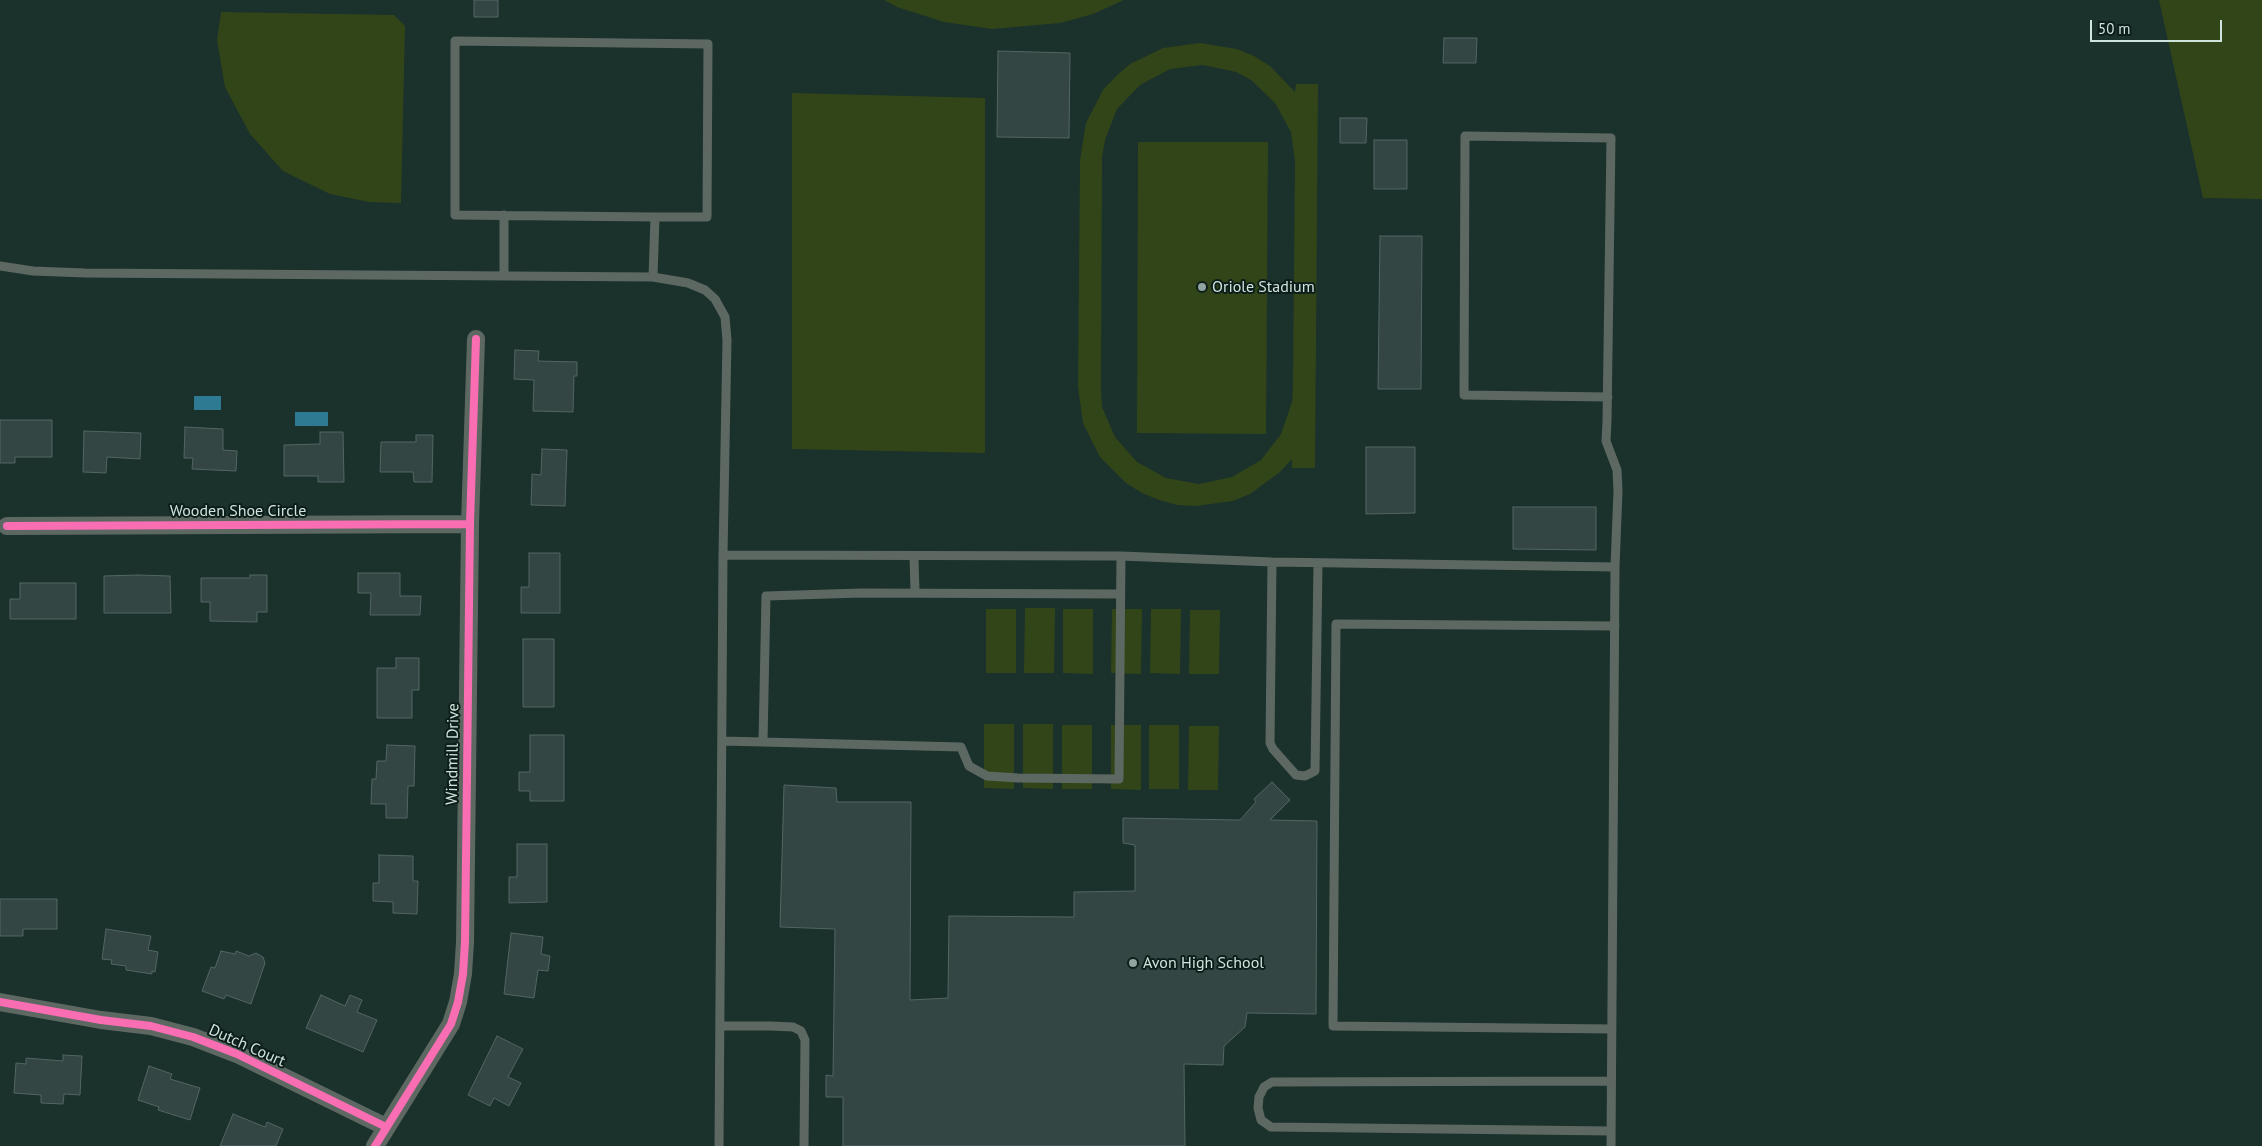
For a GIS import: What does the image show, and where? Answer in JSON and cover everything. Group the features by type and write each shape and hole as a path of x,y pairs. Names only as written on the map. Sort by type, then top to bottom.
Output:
{"street":[{"name":"Windmill Drive","path":"375,1146 451,1024 458,1002 463,974 465,942 470,524 476,339"},
{"name":"Wooden Shoe Circle","path":"7,526 470,524"},
{"name":"Dutch Court","path":"0,1002 101,1020 151,1026 193,1037 237,1054 386,1127"}],"lane":[{"path":"455,41 708,44 707,217 655,217 455,215 455,41"},
{"path":"1608,397 1464,395 1465,136 1611,138 1608,397 1606,441 1617,470 1618,491 1615,567 1611,1146"},
{"path":"504,215 504,276"},
{"path":"653,277 655,217"},
{"path":"0,266 33,271 85,273 653,277 688,284 705,290 715,299 725,317 727,340 723,555 719,1146"},
{"path":"723,555 914,557 1121,556 1272,562 1615,567"},
{"path":"722,741 960,747 969,766 987,776 1034,779 1119,779 1121,556"},
{"path":"914,557 914,593"},
{"path":"1272,562 1270,743 1296,775 1305,776 1315,770 1318,563"},
{"path":"763,742 766,596 914,593 1120,594"},
{"path":"1612,1029 1333,1026 1333,1016 1336,624 1615,626"},
{"path":"720,1026 793,1028 801,1031 805,1040 804,1146"},
{"path":"1611,1081 1272,1082 1264,1087 1258,1097 1261,1120 1271,1127 1611,1131"}],"green space":[{"path":"884,0 1124,0 1093,14 1060,23 992,29 944,22 897,7"},
{"path":"2159,0 2262,0 2262,199 2203,198"},
{"path":"221,12 394,15 405,26 401,203 369,202 330,194 283,171 250,134 225,87 217,40"},
{"path":"1200,43 1237,49 1254,56 1270,66 1295,92 1296,84 1318,84 1315,468 1292,468 1292,459 1280,472 1250,494 1233,501 1196,506 1177,505 1142,493 1126,483 1100,457 1083,423 1078,387 1080,160 1086,123 1103,90 1116,76 1130,64 1163,48","holes":["1203,65 1236,72 1251,80 1275,103 1291,132 1295,162 1292,402 1281,434 1261,460 1232,477 1199,484 1166,478 1137,462 1115,437 1102,407 1102,157 1105,140 1117,109 1140,85 1170,69"]},
{"path":"792,93 985,98 985,453 792,449"},
{"name":"Oriole Stadium","path":"1138,142 1268,142 1266,434 1137,433"},
{"path":"1025,608 1055,608 1054,673 1024,673"},
{"path":"986,609 1016,609 1016,673 986,673"},
{"path":"1063,609 1093,609 1093,674 1063,673"},
{"path":"1112,609 1142,609 1141,674 1111,673"},
{"path":"1151,609 1181,609 1180,674 1150,673"},
{"path":"1190,610 1220,610 1219,674 1189,674"},
{"path":"984,724 1014,724 1014,789 984,788"},
{"path":"1023,724 1053,724 1053,789 1023,788"},
{"path":"1062,725 1092,725 1092,789 1062,789"},
{"path":"1111,725 1141,725 1141,790 1111,789"},
{"path":"1149,725 1179,725 1179,789 1149,789"},
{"path":"1189,726 1219,726 1218,790 1188,790"}],"water":[{"path":"194,396 221,396 221,410 194,410"},
{"path":"295,412 328,412 328,426 295,426"}],"building":[{"path":"474,0 498,0 498,17 474,17"},
{"path":"1444,38 1477,38 1476,63 1443,63"},
{"path":"998,51 1070,53 1069,138 997,137"},
{"path":"1340,118 1367,118 1366,143 1340,143"},
{"path":"1374,140 1407,140 1407,189 1374,189"},
{"path":"1380,236 1422,236 1421,389 1378,389"},
{"path":"515,350 539,351 538,361 577,362 577,376 574,376 573,412 533,411 534,380 514,379"},
{"path":"0,420 52,420 52,457 15,457 15,463 0,463"},
{"path":"185,427 223,429 223,450 237,451 236,471 192,469 193,458 184,458"},
{"path":"84,431 141,433 140,459 107,457 106,473 83,472"},
{"path":"320,432 343,432 344,482 318,482 318,476 284,476 284,445 320,444"},
{"path":"416,435 433,435 432,482 414,482 413,472 380,472 381,442 416,442"},
{"path":"1366,447 1415,447 1415,513 1366,514"},
{"path":"542,449 567,450 565,506 531,505 532,474 541,475"},
{"path":"1513,507 1596,507 1596,550 1513,549"},
{"path":"529,553 560,553 560,613 521,613 521,587 529,587"},
{"path":"358,573 400,573 400,596 421,596 420,615 370,615 371,593 358,593"},
{"path":"250,575 267,575 267,612 257,612 257,622 210,621 210,602 201,602 201,578 250,578"},
{"path":"104,576 170,576 171,613 104,613"},
{"path":"20,583 76,583 76,619 10,619 10,599 20,599"},
{"path":"523,639 554,639 554,707 523,707"},
{"path":"396,658 419,658 419,690 412,690 412,718 377,718 377,668 396,668"},
{"path":"530,735 564,735 564,801 530,801 530,791 519,791 519,772 530,772"},
{"path":"387,745 415,746 414,786 408,786 407,818 386,818 386,804 371,804 372,779 376,779 377,761 386,761"},
{"name":"Avon High School","path":"1272,782 1290,800 1270,820 1317,821 1316,1014 1247,1013 1245,1027 1224,1046 1223,1065 1184,1064 1185,1146 843,1146 843,1097 826,1097 826,1075 833,1076 835,929 780,927 784,785 836,788 837,802 911,802 910,1000 948,998 949,916 1074,917 1074,892 1135,891 1135,845 1123,843 1123,818 1240,820 1256,802 1254,799"},
{"path":"517,844 547,844 547,902 509,903 509,877 517,877"},
{"path":"379,855 413,856 413,881 418,881 417,914 393,913 393,902 373,901 373,883 379,883"},
{"path":"0,899 57,899 57,929 23,929 23,936 0,936"},
{"path":"106,929 151,936 148,950 158,952 155,972 152,971 152,974 126,970 126,966 111,964 112,960 102,959"},
{"path":"511,933 543,937 541,954 550,956 548,971 538,970 534,998 504,994"},
{"path":"221,951 235,954 236,951 249,956 256,953 263,957 265,963 251,1004 226,995 224,999 202,991 211,967 215,968"},
{"path":"321,995 345,1006 350,995 362,1000 357,1012 377,1020 363,1052 306,1028"},
{"path":"497,1036 523,1049 508,1077 521,1083 509,1106 494,1098 490,1106 468,1095"},
{"path":"63,1055 82,1056 80,1095 64,1094 63,1104 41,1103 41,1095 14,1093 16,1063 26,1064 26,1058 63,1061"},
{"path":"149,1066 172,1074 170,1079 200,1088 190,1120 158,1110 159,1107 138,1100"},
{"path":"233,1114 265,1127 267,1122 283,1129 276,1146 220,1146"}],"cycle path":[{"path":"375,1146 451,1024 458,1002 463,974 465,942 470,524 476,339"},
{"path":"7,526 470,524"},
{"path":"0,1002 101,1020 151,1026 193,1037 237,1054 386,1127"}],"place":[{"name":"Oriole Stadium","path":"1202,287"},
{"name":"Avon High School","path":"1133,963"}]}
